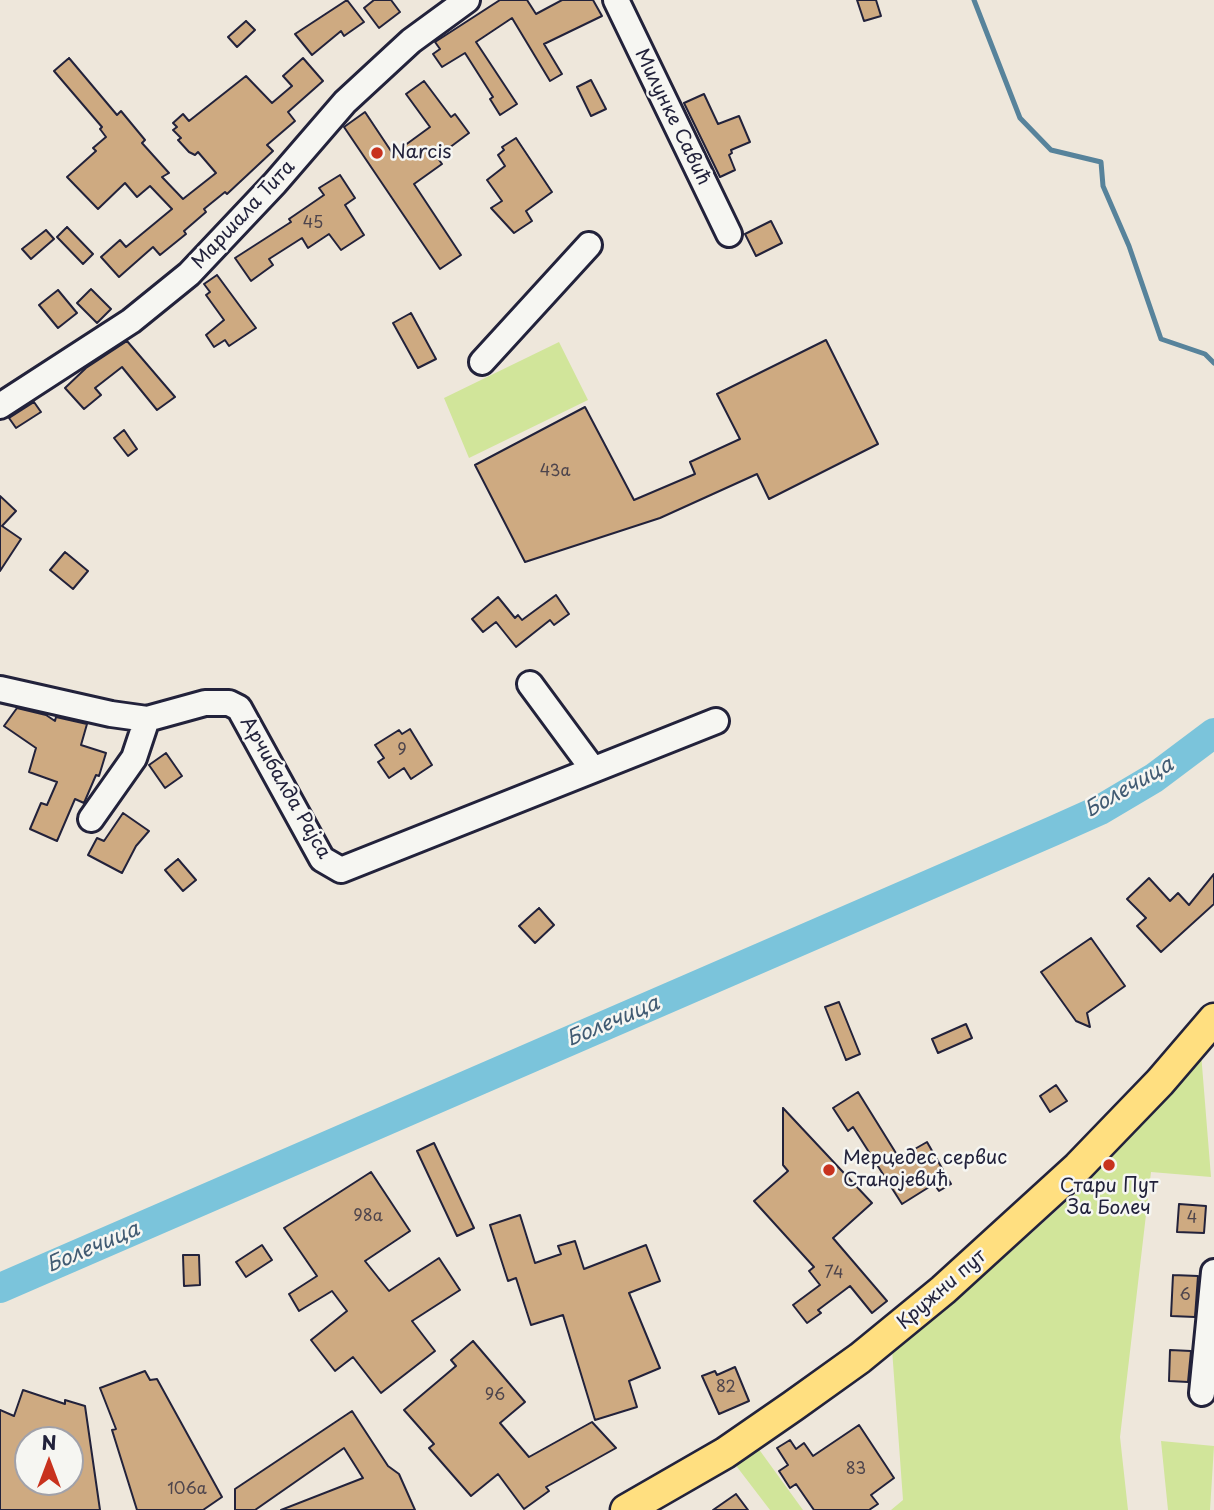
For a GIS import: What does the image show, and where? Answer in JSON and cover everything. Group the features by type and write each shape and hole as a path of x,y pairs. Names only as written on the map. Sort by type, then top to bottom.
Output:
{"main road":[{"name":"Кружни пут","path":"626,1510 725,1453 782,1414 860,1358 943,1290 1079,1167 1210,1029"}],"street":[{"name":"Маршала Тита","path":"0,406 131,321 189,274 275,183 345,102 411,41 467,0"},
{"name":"Милунке Савић","path":"616,0 729,234"},
{"path":"482,362 589,245"},
{"path":"530,684 592,768"},
{"name":"Арчибалда Рајса","path":"0,689 111,714 147,719 205,703 229,703 239,708 322,859 341,870 592,768 716,721"},
{"path":"91,819 134,758 147,719"},
{"path":"1202,1392 1214,1272"}],"green space":[{"path":"559,342 588,400 469,458 444,398"},
{"path":"1201,1053 1211,1177 1151,1172 1120,1437 1128,1510 891,1510 903,1500 892,1349 966,1292 1086,1184"},
{"path":"1161,1441 1214,1446 1210,1510 1168,1510"},
{"path":"758,1448 803,1510 770,1510 734,1463"}],"building":[{"path":"347,0 364,22 344,36 341,31 312,55 295,34"},
{"path":"374,0 391,0 400,12 379,28 364,8"},
{"path":"500,0 527,0 536,14 562,0 593,0 602,16 544,44 562,74 550,81 512,18 476,42 517,104 500,115 490,99 493,97 465,53 442,67 433,54 440,49 435,42"},
{"path":"857,0 876,0 881,16 864,21"},
{"path":"246,21 255,30 237,47 228,37"},
{"path":"69,58 117,115 121,111 145,140 142,143 169,173 162,177 183,199 216,173 198,152 195,155 189,152 178,140 181,138 173,130 177,127 173,123 183,114 189,121 246,76 272,103 292,86 283,76 303,58 323,81 288,112 295,121 267,145 273,151 227,194 225,192 204,209 206,212 184,231 186,234 160,255 153,247 119,277 101,257 120,240 126,247 172,209 150,186 137,197 125,183 98,209 67,177 96,151 93,148 106,137 100,129 102,127 54,71"},
{"path":"591,80 606,109 591,116 577,87"},
{"path":"424,81 451,117 455,114 469,133 437,157 442,164 414,184 461,255 440,269 344,127 365,112 393,154 430,127 406,94"},
{"path":"704,94 718,124 739,116 750,142 731,150 729,155 735,170 720,177 684,103"},
{"path":"516,138 552,192 526,211 532,221 514,233 491,208 502,201 487,180 505,166 498,155 504,150 502,147"},
{"path":"340,175 355,198 345,205 364,235 341,250 329,234 308,248 302,238 269,259 273,265 251,281 235,258 291,222 289,219 324,195 319,188"},
{"path":"771,221 782,243 756,256 745,234"},
{"path":"67,227 93,254 83,264 57,237"},
{"path":"46,230 54,239 31,259 22,249"},
{"path":"217,275 256,328 229,346 225,340 214,347 206,335 224,320 206,295 210,292 204,284"},
{"path":"91,289 111,309 97,323 77,303"},
{"path":"58,290 77,313 58,328 39,305"},
{"path":"411,313 436,359 418,368 393,323"},
{"path":"826,340 878,444 769,499 757,474 660,518 525,562 475,465 585,407 634,500 695,474 690,462 740,439 717,394"},
{"path":"127,341 175,397 157,410 122,367 95,388 101,395 84,409 65,388 86,368"},
{"path":"34,402 41,412 16,428 9,418"},
{"path":"124,430 137,449 128,456 114,438"},
{"path":"0,496 16,511 2,526 21,539 0,571"},
{"path":"65,552 88,571 73,589 50,570"},
{"path":"556,595 569,614 554,625 550,620 516,647 496,622 483,632 472,619 498,597 515,618 518,615 522,620"},
{"path":"17,708 46,715 55,721 56,717 87,724 81,745 106,753 99,776 96,775 84,803 75,799 57,841 30,829 41,803 47,805 57,782 29,772 36,748 4,726"},
{"path":"410,729 432,765 411,779 404,768 389,778 378,762 384,758 375,745 399,730 402,734"},
{"path":"166,753 182,776 165,788 149,765"},
{"path":"123,813 149,831 136,846 122,873 88,855 97,838 104,841"},
{"path":"178,859 196,880 183,891 165,870"},
{"path":"1214,874 1214,904 1161,952 1137,926 1146,918 1127,899 1149,878 1170,901 1178,893 1189,905"},
{"path":"539,908 554,925 535,943 519,926"},
{"path":"1091,938 1125,986 1087,1013 1090,1027 1076,1021 1041,972"},
{"path":"839,1002 860,1054 846,1060 825,1007"},
{"path":"966,1024 972,1038 938,1053 932,1039"},
{"path":"1056,1085 1067,1101 1050,1112 1040,1096"},
{"path":"858,1092 899,1158 927,1142 951,1184 939,1191 934,1184 902,1204 853,1127 848,1131 833,1108"},
{"path":"783,1108 872,1203 833,1238 887,1301 872,1313 850,1286 818,1310 821,1313 807,1323 793,1305 820,1285 809,1271 814,1267 754,1201 788,1171 783,1165"},
{"path":"434,1143 474,1228 457,1236 417,1151"},
{"path":"371,1172 410,1231 365,1261 389,1291 439,1258 460,1290 412,1321 435,1351 381,1393 353,1357 335,1371 311,1340 347,1311 332,1291 299,1311 289,1294 317,1276 284,1228"},
{"path":"1179,1204 1206,1206 1204,1233 1177,1232"},
{"path":"520,1215 535,1263 561,1254 558,1246 575,1241 584,1269 646,1245 660,1281 629,1293 660,1368 629,1381 637,1407 595,1420 563,1315 531,1325 516,1278 508,1281 490,1225"},
{"path":"262,1245 272,1260 246,1277 236,1262"},
{"path":"183,1255 199,1255 200,1285 184,1286"},
{"path":"1173,1275 1198,1276 1195,1317 1171,1316"},
{"path":"473,1341 525,1402 500,1423 529,1457 592,1422 616,1448 546,1487 549,1491 524,1509 498,1474 471,1496 429,1448 434,1444 404,1410 456,1366 451,1360"},
{"path":"1170,1350 1191,1351 1188,1382 1169,1381"},
{"path":"735,1367 749,1401 719,1414 702,1376 715,1371 717,1375"},
{"path":"145,1371 150,1380 157,1379 222,1497 203,1510 137,1510 112,1430 116,1429 100,1388"},
{"path":"23,1390 65,1404 65,1400 85,1406 100,1510 0,1510 0,1410 14,1416"},
{"path":"352,1411 388,1466 399,1474 415,1510 281,1510 363,1478 344,1448 255,1510 235,1510 235,1489"},
{"path":"859,1425 894,1478 871,1495 878,1504 869,1510 814,1510 796,1484 790,1488 779,1471 788,1465 777,1448 790,1440 796,1449 804,1443 813,1456"},
{"path":"736,1494 748,1510 713,1510"}],"waterway":[{"path":"974,0 1020,118 1051,150 1101,162 1103,186 1129,246 1161,339 1205,354 1214,363"},
{"name":"Болечица","path":"0,1288 1100,810 1154,778 1214,733"}],"place":[{"name":"Narcis","path":"377,153"},
{"name":"Стари Пут За Болеч","path":"1109,1165"},
{"name":"Мерцедес сервис Станојевић","path":"829,1170"}]}
